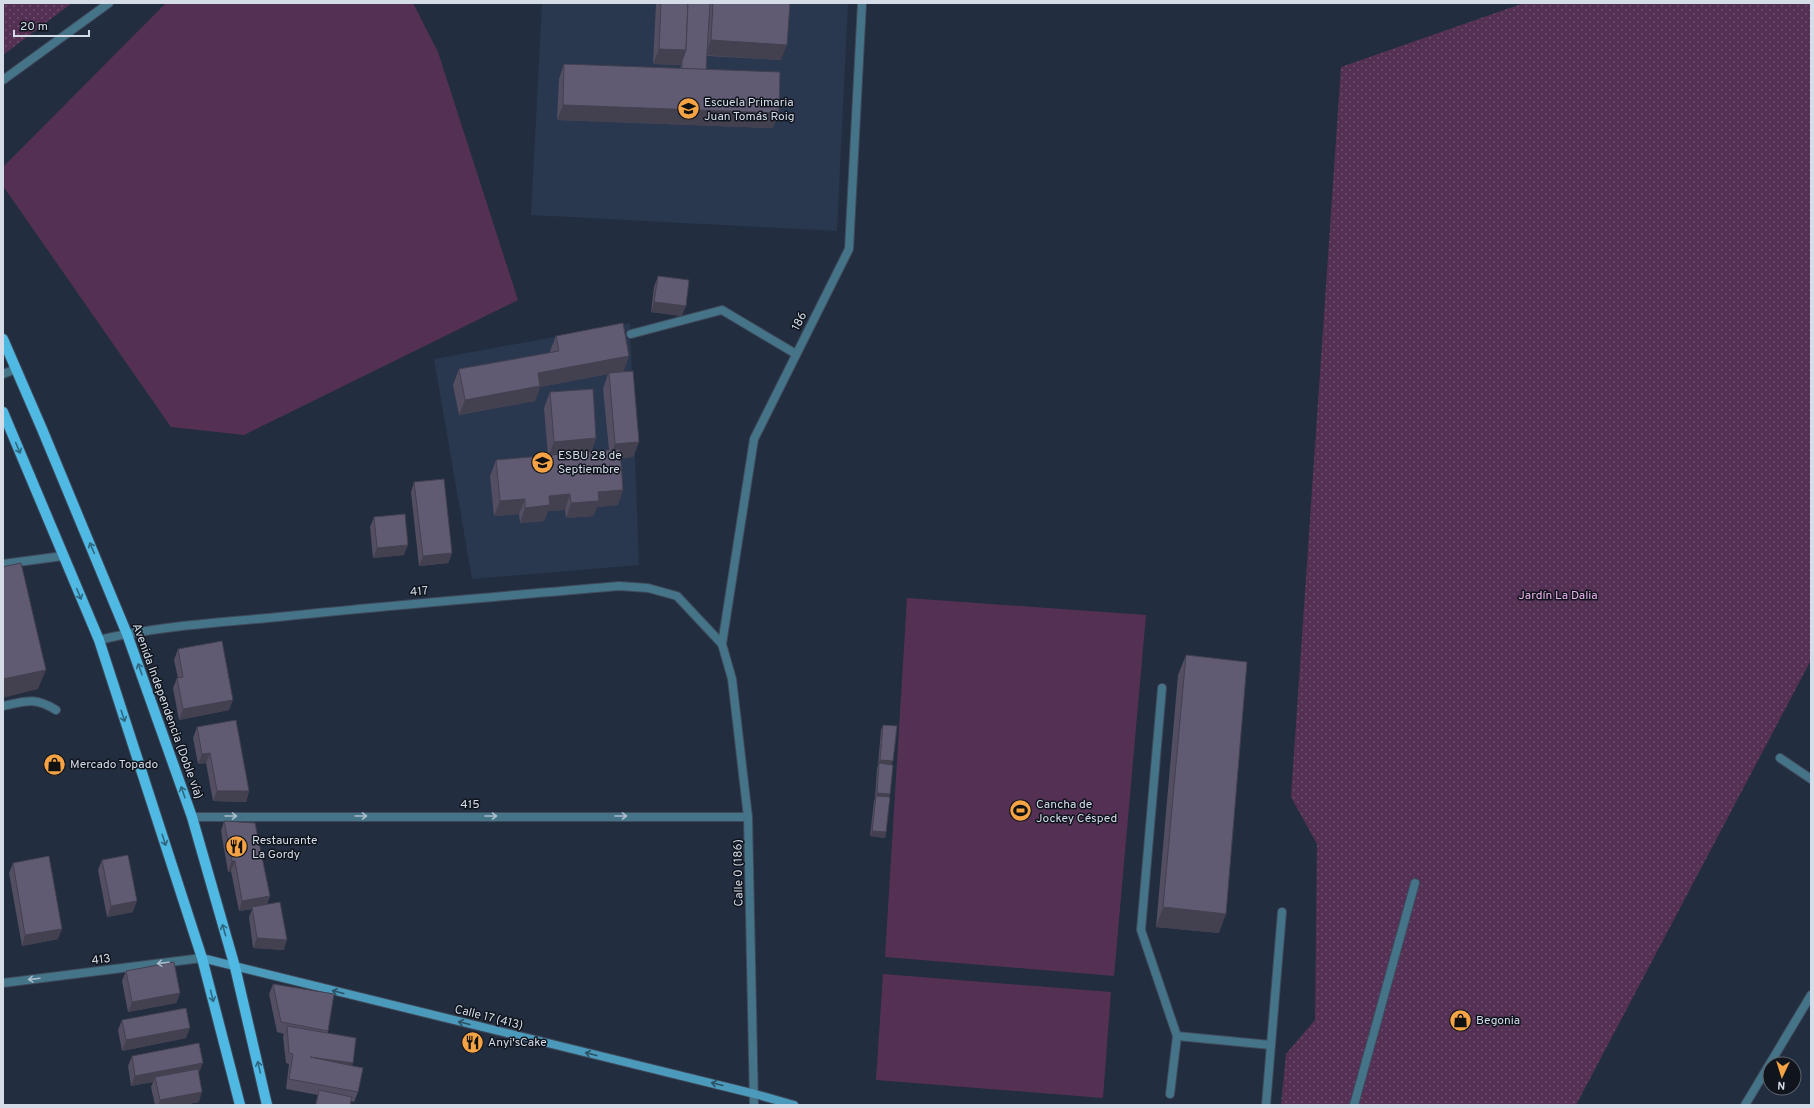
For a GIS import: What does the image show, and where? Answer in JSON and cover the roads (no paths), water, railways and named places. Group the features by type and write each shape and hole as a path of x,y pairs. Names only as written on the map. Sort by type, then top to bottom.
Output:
{"main road":[{"name":"Avenida Independencia (Doble vía)","path":"3,340 42,429 127,634 192,816 235,967 267,1105"},
{"path":"3,412 99,640 202,958 240,1105"},
{"name":"Calle 17 (413)","path":"202,958 755,1094 794,1105"}],"street":[{"path":"3,80 108,3"},
{"name":"186","path":"722,644 754,439 849,249 862,3"},
{"path":"631,334 722,310 796,354"},
{"path":"3,374 16,369"},
{"path":"3,564 63,556"},
{"name":"417","path":"99,640 127,634 360,608 619,586 648,588 677,596 722,644"},
{"name":"Calle 0 (186)","path":"722,644 732,679 748,816 755,1094 754,1105"},
{"path":"1162,688 1141,930 1177,1036 1170,1094"},
{"path":"3,706 27,700 44,702 56,710"},
{"path":"1780,758 1811,780"},
{"name":"415","path":"192,816 748,816"},
{"path":"1354,1105 1416,884"},
{"path":"1266,1105 1282,912"},
{"name":"413","path":"3,983 202,958"},
{"path":"1745,1105 1811,995"},
{"path":"1177,1036 1271,1045"}],"place":[{"name":"Escuela Primaria Juan Tomás Roig","path":"689,109"},
{"name":"ESBU 28 de Septiembre","path":"543,462"},
{"name":"Mercado Topado","path":"54,764"},
{"name":"Cancha de Jockey Césped","path":"1021,811"},
{"name":"Restaurante La Gordy","path":"237,847"},
{"name":"Begonia","path":"1461,1020"},
{"name":"Anyi'sCake","path":"473,1042"}],"park label":[{"name":"Jardín La Dalia","path":"1558,595"}]}
